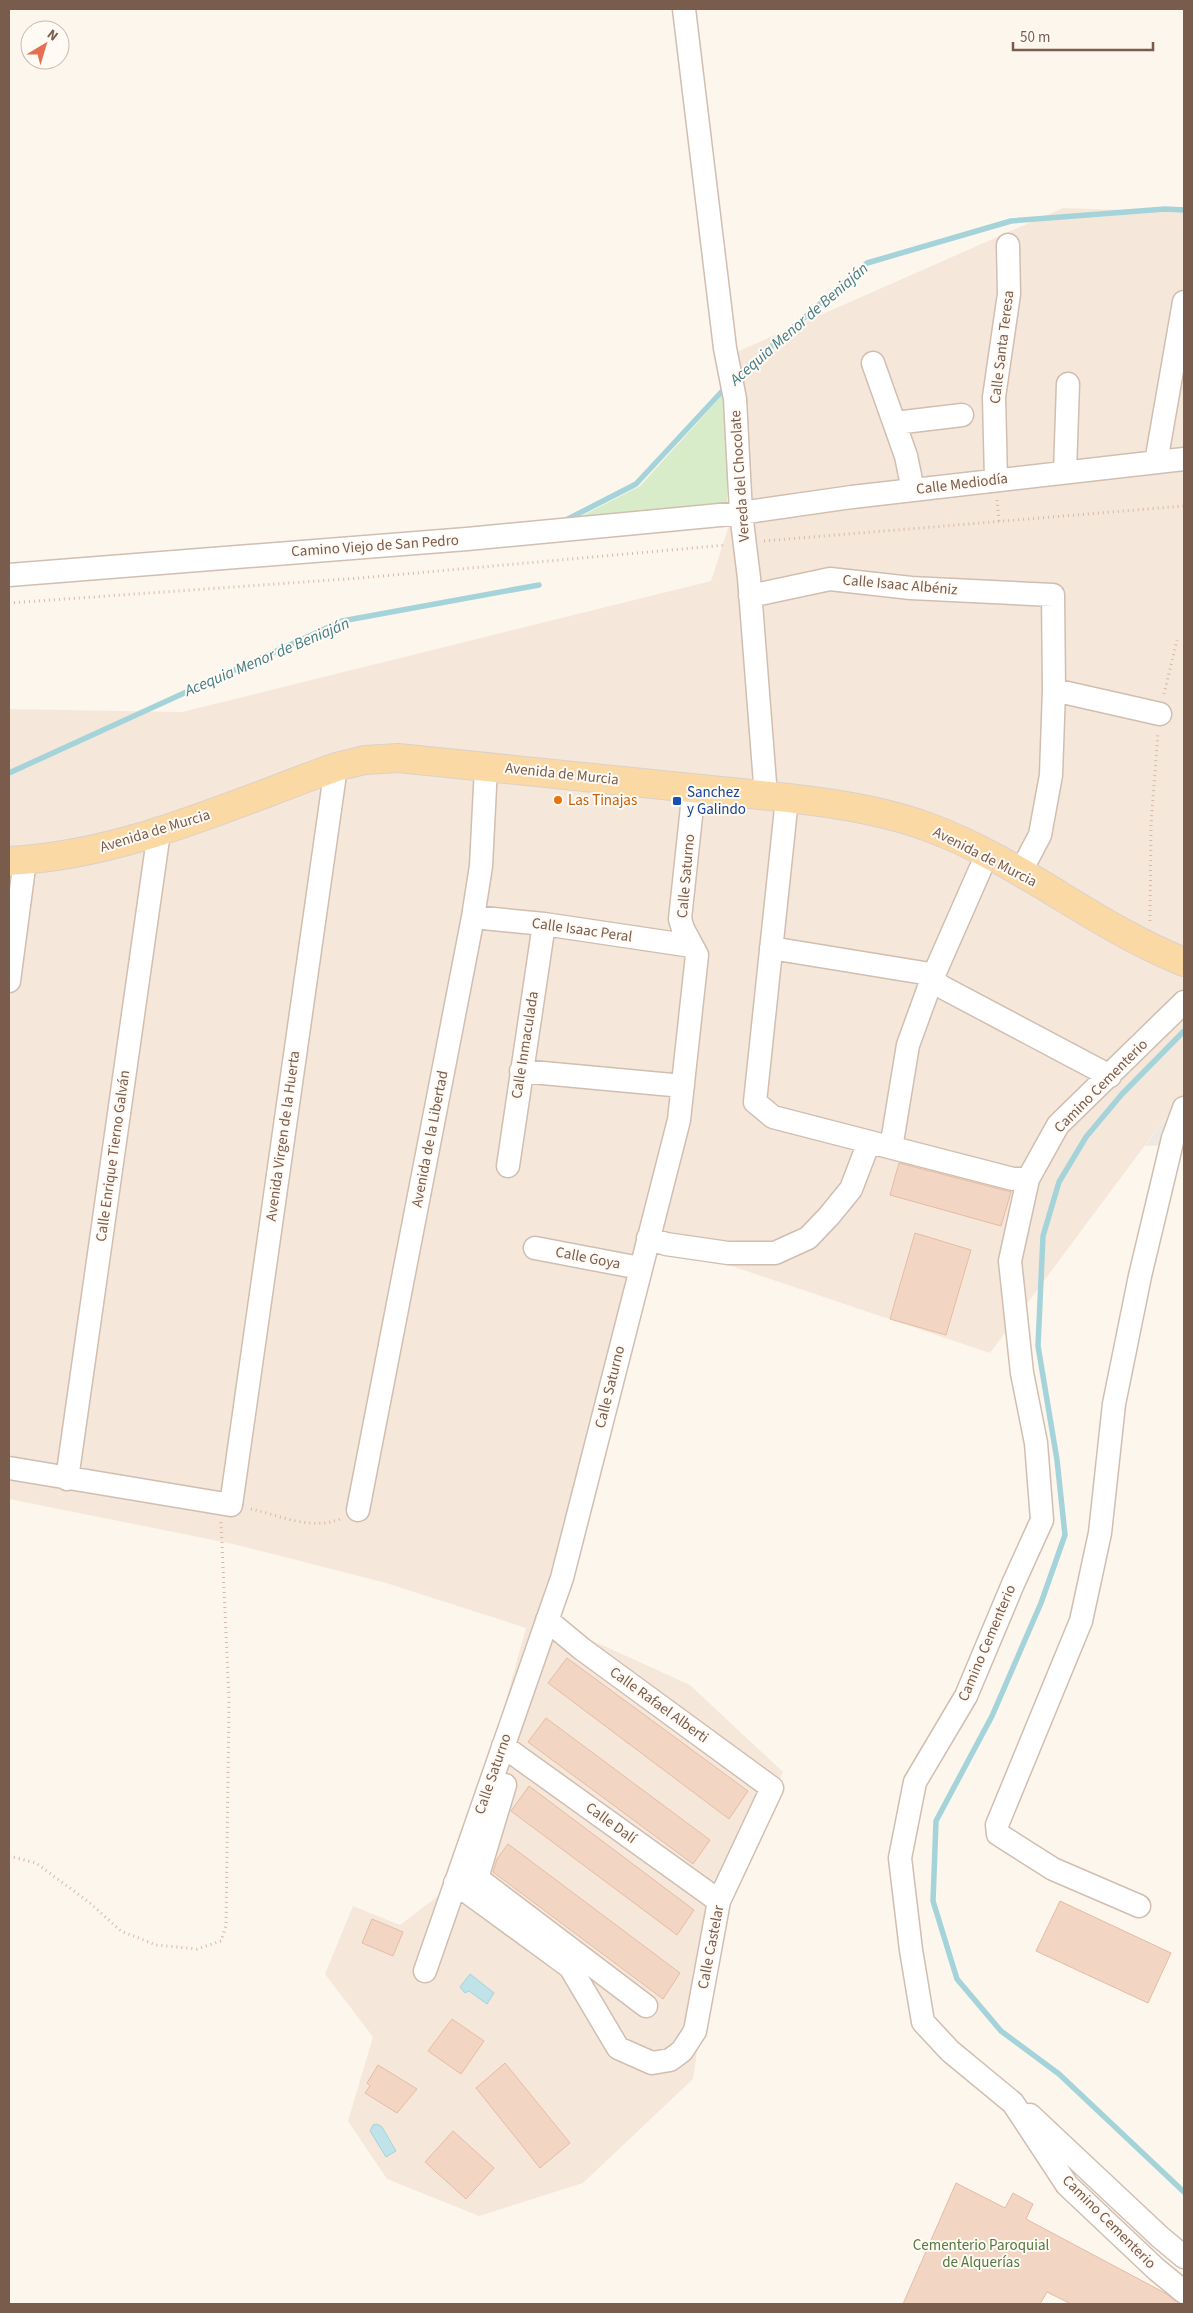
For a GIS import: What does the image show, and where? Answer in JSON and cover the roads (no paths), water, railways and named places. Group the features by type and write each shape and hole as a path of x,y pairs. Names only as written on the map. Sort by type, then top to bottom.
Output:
{"main road":[{"name":"Avenida de Murcia","path":"17,861 101,849 159,832 336,767 364,760 398,758 776,797 903,819 949,835 987,854 1150,947 1184,962"}],"street":[{"name":"Vereda del Chocolate","path":"684,9 725,348 735,399 740,513 776,797 771,948 755,1102 772,1117 879,1144"},
{"name":"Calle Santa Teresa","path":"996,480 994,398 1009,294 1008,245"},
{"path":"1156,462 1184,302"},
{"path":"873,363 906,456 913,490"},
{"path":"1065,472 1068,384"},
{"path":"895,423 962,415"},
{"name":"Calle Mediodía","path":"740,513 913,490 1184,459"},
{"name":"Camino Viejo de San Pedro","path":"9,575 457,540 740,513"},
{"name":"Calle Isaac Albéniz","path":"750,596 830,579 911,588 1052,595 1054,690"},
{"path":"1020,873 1040,835 1051,775 1054,690 1160,714"},
{"name":"Avenida Virgen de la Huerta","path":"67,1479 226,1503 336,767"},
{"name":"Avenida de la Libertad","path":"358,1510 481,866 486,767"},
{"name":"Calle Saturno","path":"425,1971 455,1883 508,1750 547,1620 562,1578 679,1120 697,955 680,919 694,788"},
{"name":"Calle Enrique Tierno Galván","path":"67,1479 159,832"},
{"path":"648,1238 666,1244 728,1253 774,1253 808,1238 829,1216 851,1189 879,1144 893,1136 908,1045 932,979 987,854"},
{"path":"9,981 17,861"},
{"name":"Calle Isaac Peral","path":"472,917 544,924 692,946"},
{"name":"Calle Inmaculada","path":"508,1166 544,924"},
{"path":"771,948 924,973 942,987 1110,1076"},
{"name":"Camino Cementerio","path":"1184,1002 1058,1125 1028,1179 1010,1261 1022,1373 1036,1443 1042,1520 1012,1584 966,1696 915,1782 900,1858 911,1950 923,2022 950,2051 1013,2103 1066,2185 1156,2269 1184,2292"},
{"path":"521,1071 683,1086"},
{"path":"1139,1906 1052,1869 998,1834 997,1825 1081,1621 1100,1533 1116,1395 1140,1276 1173,1138 1184,1108"},
{"path":"879,1144 1013,1179 1028,1179"},
{"name":"Calle Goya","path":"536,1248 640,1268"},
{"path":"9,1468 67,1479"},
{"name":"Calle Rafael Alberti","path":"547,1620 582,1649 772,1788"},
{"path":"508,1750 477,1878 646,2006"},
{"name":"Calle Dalí","path":"508,1750 719,1901"},
{"name":"Calle Castelar","path":"455,1883 570,1967 618,2048 652,2063 670,2060 682,2051 695,2031 719,1901 772,1788"},
{"path":"1013,2103 1034,2117 1108,2189 1184,2257"}],"water":[{"path":"470,1974 494,1993 487,2004 469,1991 465,1993 460,1987"},
{"path":"377,2124 382,2127 396,2151 386,2157 370,2131 373,2125"}],"waterway":[{"name":"Acequia Menor de Beniaján","path":"736,377 867,263 1011,221 1165,209 1184,210"},
{"name":"Acequia Menor de Beniaján","path":"564,521 636,484 726,387"},
{"name":"Acequia Menor de Beniaján","path":"9,773 342,621 539,585"},
{"path":"1184,1031 1122,1094 1086,1137 1059,1182 1043,1236 1038,1346 1057,1460 1065,1535 1041,1603 992,1716 936,1821 933,1901 957,1979 1001,2031 1059,2074 1184,2192"}],"place":[{"name":"Las Tinajas","path":"558,800"},
{"name":"Sanchez y Galindo","path":"677,801"}],"park label":[{"name":"Cementerio Paroquial de Alquerías","path":"981,2254"}]}
